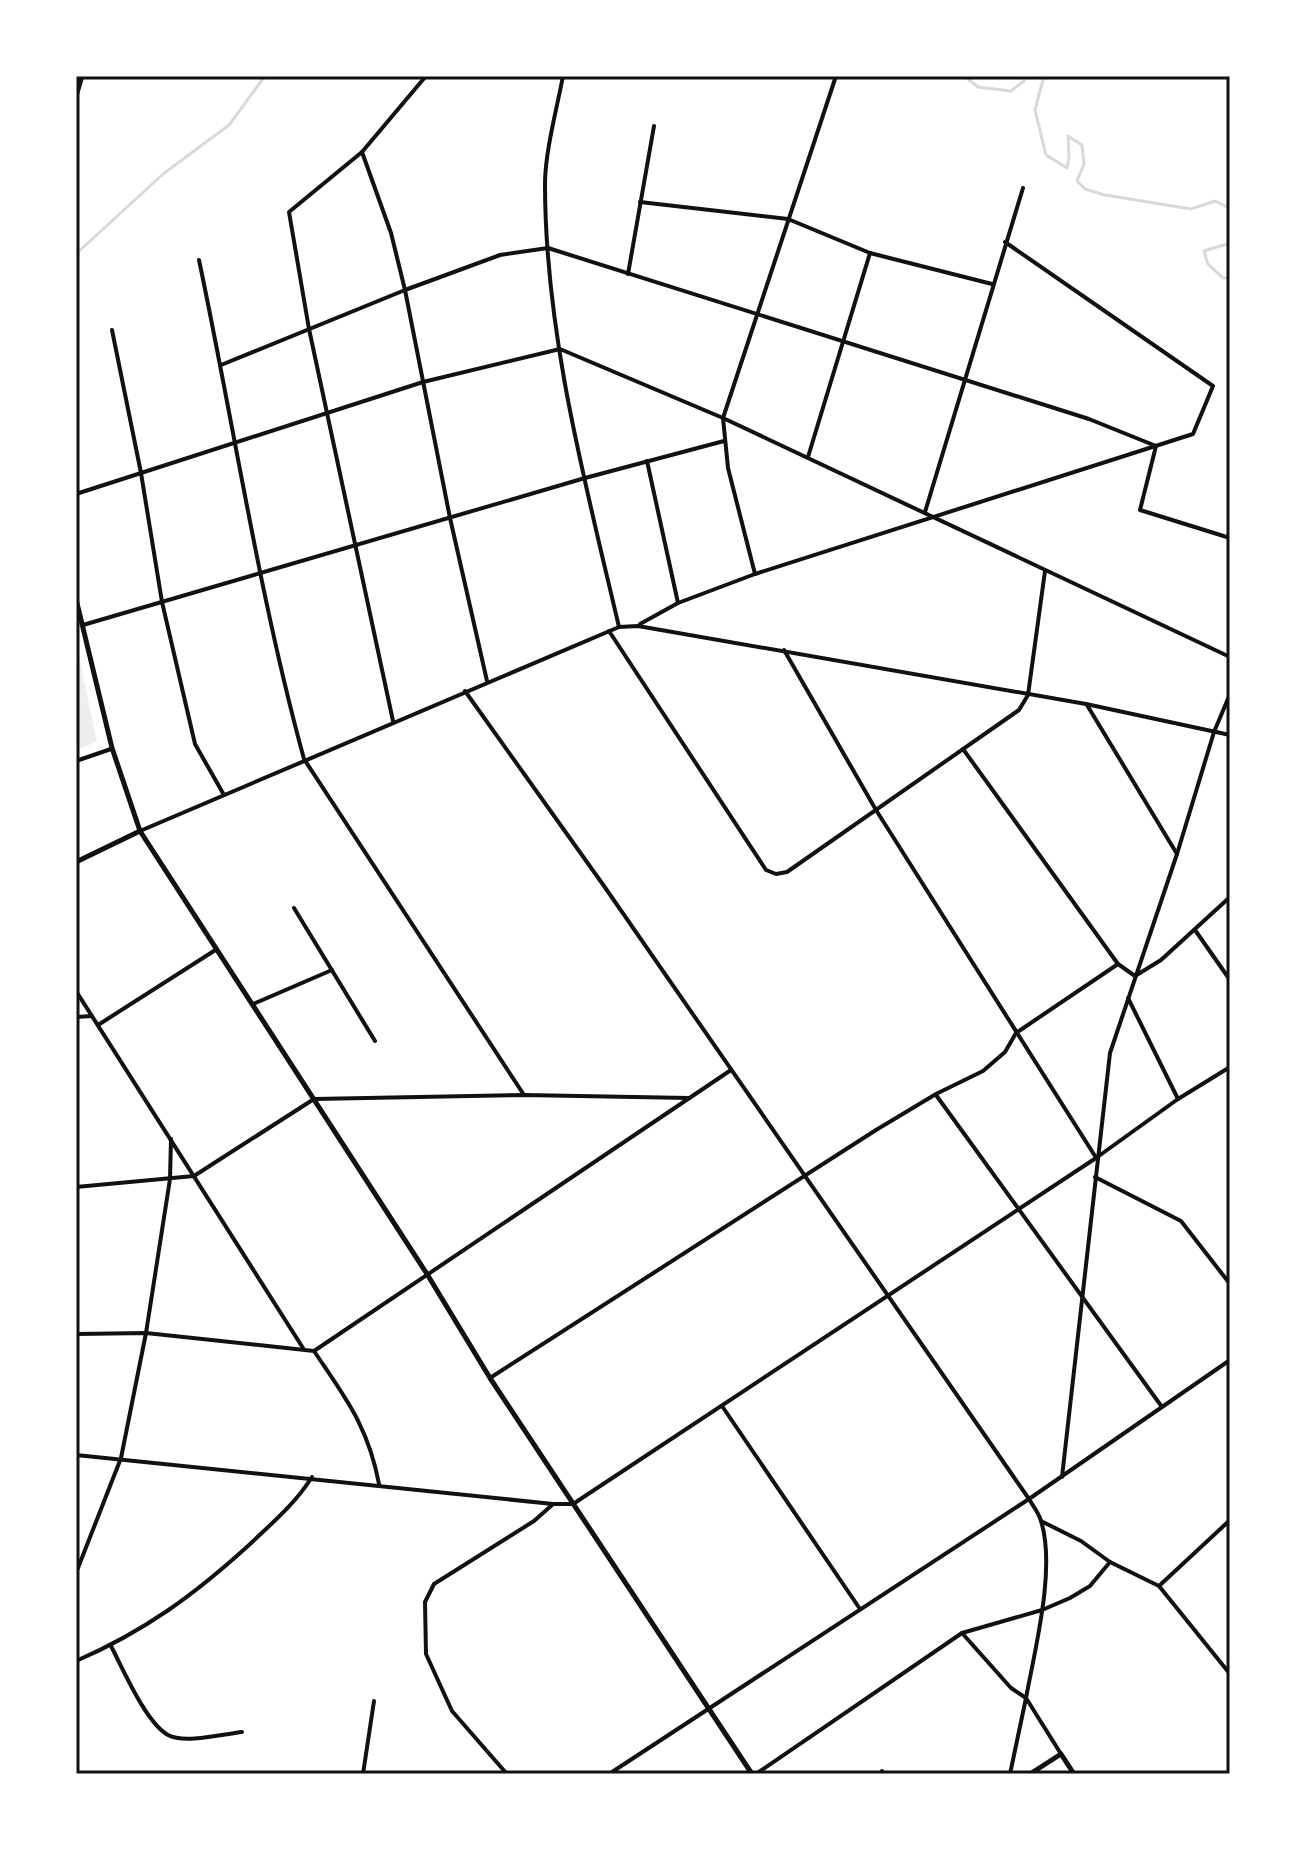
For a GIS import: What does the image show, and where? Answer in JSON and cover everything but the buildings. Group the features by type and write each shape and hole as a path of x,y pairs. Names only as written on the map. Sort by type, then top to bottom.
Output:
{"street":[{"path":"76,96 82,76"},
{"path":"393,721 309,329 289,212 362,152 426,76"},
{"path":"563,76 545,180 548,248 560,349 619,627"},
{"path":"755,574 728,468 723,418 836,76"},
{"path":"628,274 654,126"},
{"path":"362,152 391,233 405,290 450,518 487,681"},
{"path":"925,512 1023,188"},
{"path":"640,202 788,219 870,253 992,284"},
{"path":"638,626 678,603 755,574 1193,434 1213,386 1005,242"},
{"path":"221,365 500,255 548,248 967,379 1089,419 1156,446"},
{"path":"808,457 870,253"},
{"path":"199,260 260,573 304,759 524,1095"},
{"path":"112,330 141,473 162,602 195,744 224,795"},
{"path":"76,494 423,382 560,349 808,457 1230,657"},
{"path":"83,625 647,460 724,441"},
{"path":"1156,446 1140,510 1230,538"},
{"path":"647,460 678,603"},
{"path":"609,631 766,870 776,874 787,872 1019,710 1028,695 1045,570"},
{"path":"76,599 112,748 140,831 427,1274 490,1378 754,1774 962,1633 1042,1610 1090,1586 1110,1562"},
{"path":"76,862 304,759 619,627 638,626 784,650 1086,704 1230,735"},
{"path":"784,650 876,810 1096,1158"},
{"path":"465,691 888,1295 1041,1521 1046,1560 1042,1610 1010,1774"},
{"path":"1062,1477 1110,1053 1177,854 1214,732 1230,694"},
{"path":"1086,704 1177,854"},
{"path":"76,761 112,748"},
{"path":"963,749 1118,964 1135,976"},
{"path":"1135,976 1161,960 1230,897"},
{"path":"294,908 375,1041"},
{"path":"1194,930 1230,980"},
{"path":"98,1025 217,949"},
{"path":"490,1378 876,1130 990,1065 1005,1052 1016,1033 1118,964"},
{"path":"253,1004 332,970"},
{"path":"76,991 303,1348"},
{"path":"1128,998 1178,1099"},
{"path":"76,1017 92,1016"},
{"path":"76,1455 573,1504 1230,1067"},
{"path":"314,1351 731,1070"},
{"path":"936,1094 1162,1407"},
{"path":"76,1187 194,1176 314,1099 524,1095 689,1098"},
{"path":"76,1573 121,1458 146,1333 170,1179 171,1139"},
{"path":"1095,1177 1181,1221 1230,1284"},
{"path":"76,1334 146,1333 314,1351 358,1417 373,1451 379,1484"},
{"path":"609,1774 1062,1477 1230,1360"},
{"path":"722,1405 860,1609"},
{"path":"76,1661 111,1646 173,1610 213,1578 296,1501 312,1477"},
{"path":"507,1774 452,1711 426,1654 425,1602 434,1584 534,1521 553,1504"},
{"path":"1159,1586 1230,1520"},
{"path":"1041,1521 1081,1541 1110,1562 1159,1586 1230,1674"},
{"path":"962,1633 1011,1688 1026,1698 1074,1774"},
{"path":"111,1646 146,1713 168,1736 190,1739 242,1732"},
{"path":"363,1774 374,1701"},
{"path":"1030,1774 1061,1754"}],"shaded area":[{"path":"76,642 97,742 76,750"}],"waterway":[{"path":"76,254 163,174 229,125 265,76"},
{"path":"964,76 978,87 1011,91 1024,81 1024,76"},
{"path":"1044,76 1035,110 1046,155 1067,168 1068,136 1082,145 1084,164 1077,181 1085,189 1191,209 1215,201 1229,208 1230,223"},
{"path":"1230,243 1204,251 1208,264 1223,278 1230,278"}]}
